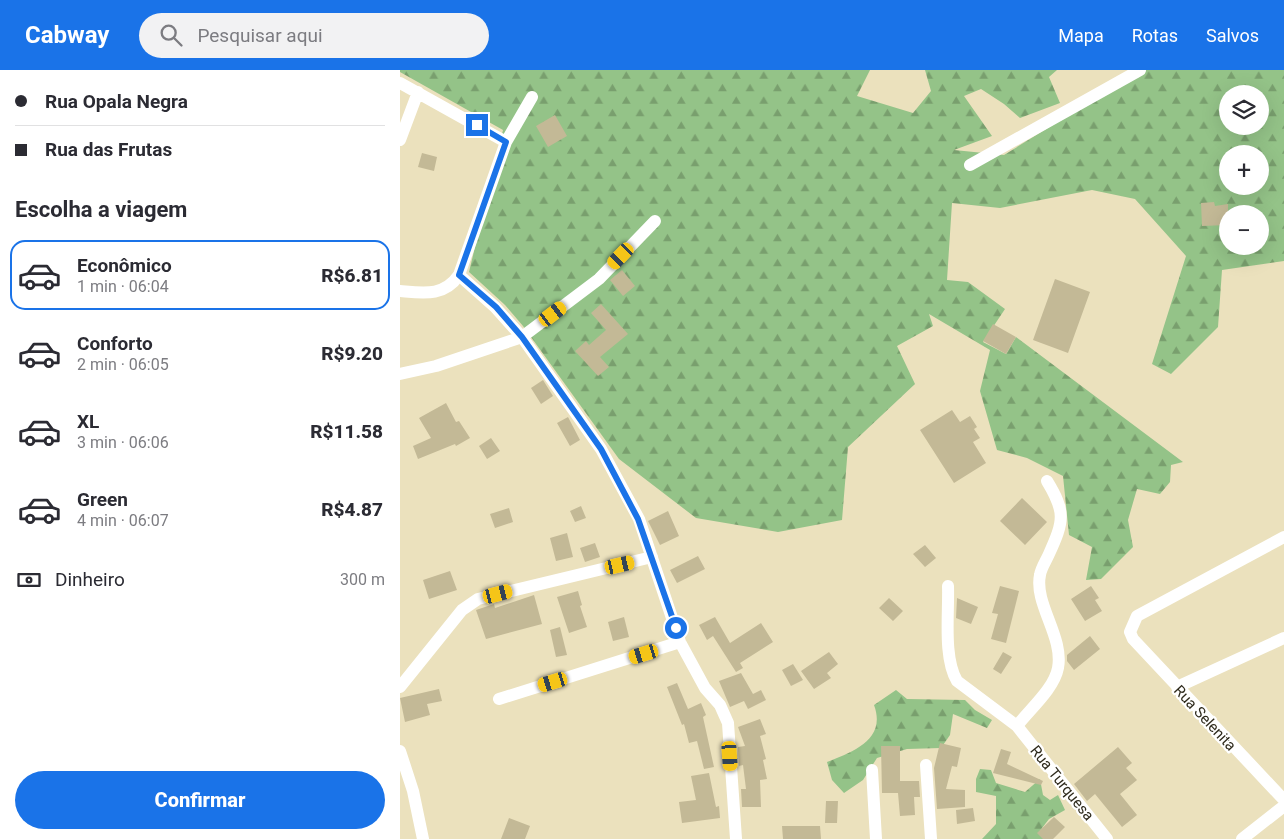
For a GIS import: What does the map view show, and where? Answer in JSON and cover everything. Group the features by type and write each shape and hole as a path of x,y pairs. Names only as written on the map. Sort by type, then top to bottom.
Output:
{"street":[{"path":"970,165 1140,70"},
{"path":"400,83 506,142"},
{"path":"400,140 418,92"},
{"path":"400,291 431,293 442,291 452,285 459,275 506,142 532,97"},
{"path":"400,374 436,366 522,337 599,279 655,221"},
{"path":"459,275 496,307 522,337 601,449 638,519 680,642 705,688 720,706 728,723 736,839"},
{"path":"1017,726 1054,679 1058,668 1059,655 1040,590 1040,575 1060,530 1062,514 1059,501 1047,481"},
{"name":"Rua Selenita","path":"1284,537 1137,616 1130,632 1133,639 1284,800"},
{"path":"400,687 462,610 478,599 652,557"},
{"name":"Rua Turquesa","path":"948,586 952,671 957,681 1017,726 1107,839"},
{"path":"1177,687 1284,638"},
{"path":"499,699 680,642"},
{"path":"400,751 413,791 423,839"},
{"path":"926,764 931,839"},
{"path":"872,770 876,839"},
{"path":"1242,839 1284,806"}],"green space":[{"path":"400,70 870,70 857,96 913,113 931,91 925,70 1057,70 1049,77 1060,103 1020,118 1004,104 981,89 964,96 992,136 954,150 1004,155 1142,70 1284,70 1284,261 1222,270 1218,327 1171,374 1152,364 1186,256 1135,199 1092,190 1000,208 952,203 947,280 968,282 1005,309 983,342 1006,354 1016,337 1183,462 1171,465 1170,482 1160,494 1137,489 1128,520 1133,547 1101,579 1086,580 1092,547 1069,535 1063,476 1027,458 997,450 980,391 990,350 929,314 933,326 897,346 915,384 848,447 842,520 778,532 696,518 619,459 523,326 505,305 469,272 503,130 400,72"},
{"path":"896,690 907,699 965,700 975,710 992,720 987,728 953,714 950,735 941,748 907,749 877,758 863,780 844,793 832,780 827,762 847,754 865,743 876,727 877,717 874,705"},
{"path":"980,769 991,770 996,783 1025,792 1040,779 1043,795 1050,800 1058,795 1065,810 1049,819 1039,832 1049,839 982,839 996,824 996,796 976,792 976,779"}],"building":[{"path":"555,115 567,136 548,147 536,126"},
{"path":"422,153 437,157 434,171 418,167"},
{"path":"1214,202 1215,206 1219,205 1219,225 1202,226 1201,203"},
{"path":"622,270 635,286 623,296 610,280"},
{"path":"1055,279 1090,292 1068,353 1033,340"},
{"path":"601,304 628,334 600,357 609,367 598,376 575,351 586,341 589,345 606,330 591,313"},
{"path":"993,324 1016,337 1006,354 983,341"},
{"path":"543,380 553,396 541,404 531,388"},
{"path":"446,403 456,422 459,421 470,438 456,446 455,444 418,459 413,446 431,438 419,418"},
{"path":"952,410 960,422 970,416 977,427 974,429 980,438 973,442 986,463 954,483 920,430"},
{"path":"568,417 580,440 570,446 557,423"},
{"path":"491,438 500,451 487,459 479,446"},
{"path":"1022,498 1047,522 1025,545 1000,521"},
{"path":"581,506 586,518 575,522 570,511"},
{"path":"509,508 513,522 495,528 490,514"},
{"path":"668,511 679,536 660,545 648,521"},
{"path":"567,533 573,557 556,561 550,538"},
{"path":"595,543 600,557 585,562 580,548"},
{"path":"925,545 936,558 925,567 913,554"},
{"path":"698,556 705,569 677,583 670,570"},
{"path":"450,571 457,590 429,599 423,580"},
{"path":"1000,586 1019,591 1006,643 991,639 998,614 992,613"},
{"path":"1091,586 1099,598 1095,600 1102,611 1085,621 1071,599"},
{"path":"578,591 582,605 580,606 587,627 569,633 557,597"},
{"path":"534,595 542,624 486,639 476,610 494,604 495,608"},
{"path":"889,598 903,611 893,621 879,608"},
{"path":"957,598 978,607 971,624 956,618"},
{"path":"624,617 629,637 613,641 608,622"},
{"path":"715,617 730,643 761,623 773,642 740,663 743,668 736,672 713,636 707,640 699,625"},
{"path":"560,627 567,655 556,657 550,630"},
{"path":"1090,636 1100,649 1074,670 1067,661 1067,655"},
{"path":"829,652 838,664 827,673 831,678 814,689 801,671"},
{"path":"1003,652 1012,657 1001,674 993,669"},
{"path":"793,664 803,680 791,686 782,670"},
{"path":"741,673 753,694 761,690 766,700 748,709 744,701 730,707 719,681"},
{"path":"677,683 688,709 701,703 706,715 703,717 714,767 704,769 697,741 689,743 684,724 682,725 667,687"},
{"path":"439,689 442,701 427,704 430,715 405,722 400,698"},
{"path":"760,719 766,734 760,736 766,759 763,760 767,779 760,780 761,807 742,807 741,789 746,789 743,765 739,766 738,747 745,746 738,727"},
{"path":"940,743 961,748 957,767 952,766 946,789 965,790 965,807 937,809 934,768"},
{"path":"881,746 900,746 900,781 919,781 920,797 914,797 915,815 900,816 898,793 882,793"},
{"path":"1118,747 1132,763 1126,768 1137,780 1120,794 1137,815 1122,827 1095,794 1087,801 1074,784"},
{"path":"1001,749 1011,752 1007,764 1043,781 1041,785 993,773"},
{"path":"709,773 716,807 719,806 720,818 682,823 679,802 696,800 691,776"},
{"path":"826,801 838,801 837,823 825,823"},
{"path":"973,808 975,821 957,824 956,810"},
{"path":"1054,817 1065,827 1053,839 1043,839 1037,833"},
{"path":"509,818 530,826 525,839 501,839"},
{"path":"782,826 820,826 821,839 783,839"}],"route":[{"path":"477,125 506,142 459,275 496,307 522,337 601,449 638,519 676,628"}]}
